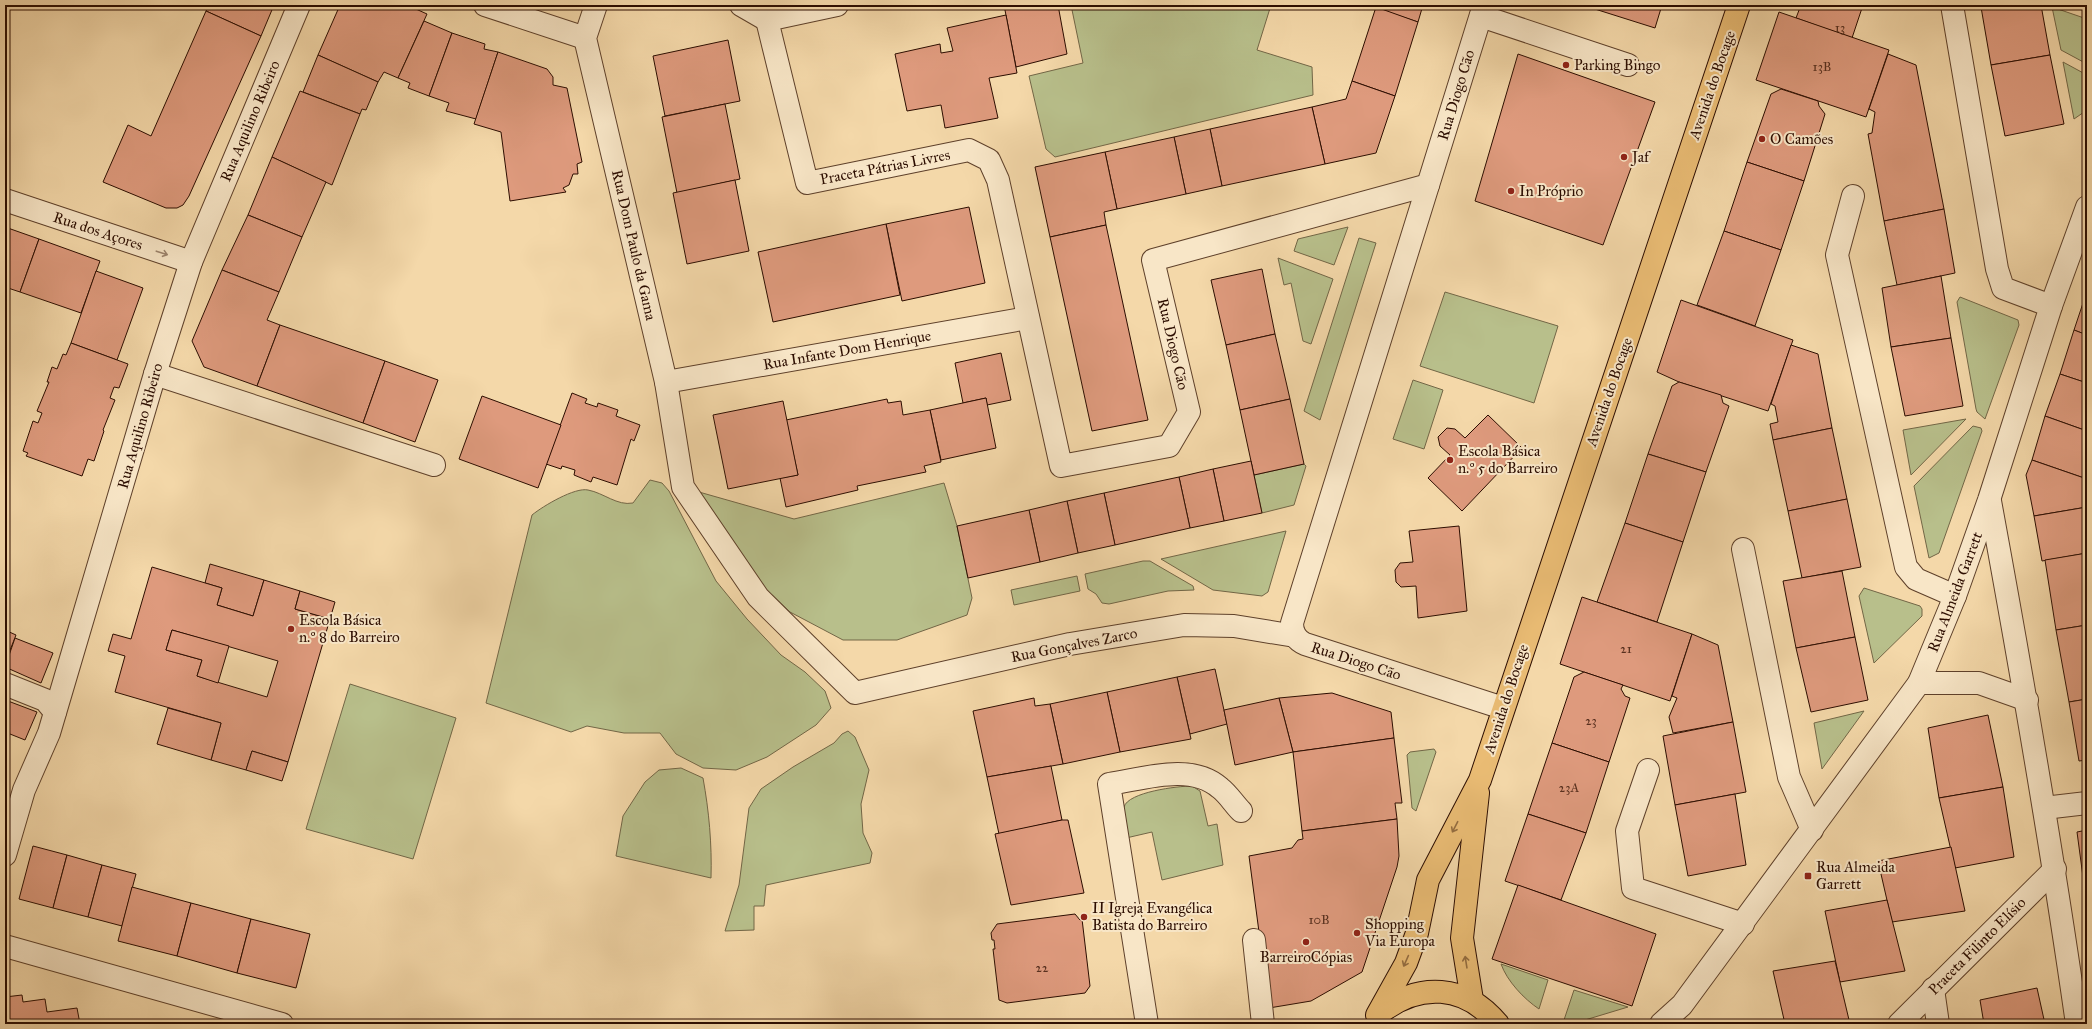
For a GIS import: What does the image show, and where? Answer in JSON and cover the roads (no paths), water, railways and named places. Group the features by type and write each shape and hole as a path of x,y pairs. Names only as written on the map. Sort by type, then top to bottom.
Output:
{"main road":[{"name":"Avenida do Bocage","path":"1374,1020 1406,963 1417,933 1428,880 1480,780 1739,5"},
{"name":"Avenida do Bocage","path":"1480,780 1462,938 1486,1012"},
{"path":"1374,1020 1393,1002 1418,993 1431,991 1452,993 1486,1012"}],"street":[{"name":"Rua Aquilino Ribeiro","path":"5,855 24,790 49,733 155,374 191,262 299,5"},
{"path":"485,5 585,38 596,5"},
{"path":"741,5 767,20 837,5"},
{"path":"1952,5 1997,269 2004,288 2051,306"},
{"path":"1482,10 1628,65"},
{"name":"Rua Diogo Cão","path":"1482,10 1292,623 1295,636 1298,641 1305,644 1503,708"},
{"name":"Praceta Pátrias Livres","path":"767,20 807,183 969,150 989,160 998,180 1028,318"},
{"name":"Rua Dom Paulo da Gama","path":"585,38 666,382 683,487 758,597 855,693"},
{"name":"Rua Diogo Cão","path":"1028,318 1061,466 1169,446 1188,412 1153,260 1428,185"},
{"path":"1853,196 1837,255 1906,567 1916,579 1955,596"},
{"name":"Rua dos Açores","path":"5,200 191,262"},
{"name":"Rua Almeida Garrett","path":"1661,1024 1682,1005 1919,683 1955,596 1990,500 2051,306 2087,207"},
{"name":"Rua Infante Dom Henrique","path":"666,382 1028,318"},
{"path":"155,374 434,465"},
{"path":"1990,500 2027,700 2055,868 2078,1024"},
{"path":"1743,549 1789,777 1812,830"},
{"name":"Rua Gonçalves Zarco","path":"855,693 1070,644 1184,625 1234,626 1295,636"},
{"path":"1919,683 1979,683 2027,700"},
{"path":"5,684 45,700 55,712"},
{"path":"1648,770 1627,831 1633,888 1743,924"},
{"path":"1147,1024 1109,784 1182,773 1203,778 1220,787 1241,811"},
{"path":"2044,808 2087,803"},
{"name":"Praceta Filinto Elísio","path":"1899,1024 2055,868"},
{"path":"1254,940 1263,1024"},
{"path":"5,946 282,1024"},
{"path":"1933,989 1938,1024"},
{"path":"1486,1012 1511,1024"}],"place":[{"name":"Parking Bingo","path":"1566,65"},
{"name":"O Camões","path":"1762,139"},
{"name":"Jaf","path":"1624,157"},
{"name":"In Próprio","path":"1511,191"},
{"name":"Escola Básica n.º 5 do Barreiro","path":"1450,460"},
{"name":"Escola Básica n.º 8 do Barreiro","path":"291,629"},
{"name":"Rua Almeida Garrett","path":"1808,876"},
{"name":"II Igreja Evangélica Batista do Barreiro","path":"1084,917"},
{"name":"Shopping Via Europa","path":"1357,933"},
{"name":"BarreiroCópias","path":"1306,942"}]}
